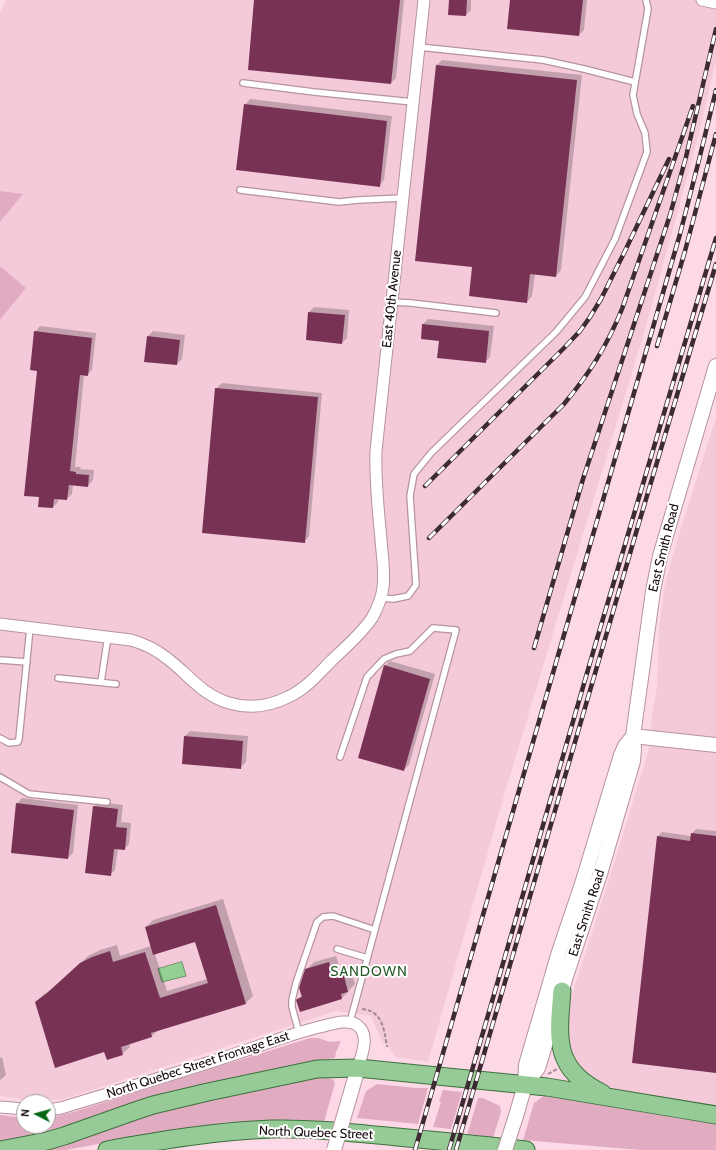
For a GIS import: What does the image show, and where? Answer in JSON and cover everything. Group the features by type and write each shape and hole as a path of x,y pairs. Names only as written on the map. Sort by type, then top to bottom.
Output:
{"main road":[{"path":"562,991 559,1037 560,1046 565,1059 574,1072 587,1084 613,1098"},
{"path":"1,1150 47,1141 141,1109 208,1092 317,1069 358,1068 525,1085 575,1091 716,1115"},
{"name":"North Quebec Street","path":"107,1150 212,1133 279,1129 367,1134 526,1150"}],"street":[{"name":"East 40th Avenue","path":"0,624 108,636 141,643 150,647 169,660 197,686 210,694 238,705 256,706 265,705 290,697 307,685 364,630 373,617 381,598 383,588 383,562 376,482 376,451 424,0"},
{"path":"702,0 716,3"},
{"name":"East Smith Road","path":"525,1085 538,1068 616,824 633,761 633,736 652,597 660,556 716,366"},
{"path":"633,736 716,745"},
{"name":"East Smith Road","path":"505,1150 525,1085 526,1065 559,952 582,884 621,755 625,746 633,736"},
{"path":"334,1150 363,1051 364,1034 357,1025 350,1022"},
{"name":"North Quebec Street Frontage East","path":"56,1109 227,1057 299,1033 350,1022"},
{"path":"0,1107 16,1108"}],"lane":[{"path":"381,598 393,599 408,596 416,585 410,496 414,474 431,453 556,332 585,297 611,245 647,152 645,133 637,114 633,95 648,9 646,0"},
{"path":"419,47 543,60 635,82"},
{"path":"243,83 413,102"},
{"path":"240,190 339,202 403,198"},
{"path":"392,302 496,313"},
{"path":"0,738 9,743 18,742 20,739 30,628"},
{"path":"340,757 367,677 384,659 396,654 410,651 433,628 456,630 350,1022"},
{"path":"101,682 108,636"},
{"path":"0,660 27,662"},
{"path":"58,678 116,684"},
{"path":"0,777 29,794 107,802"},
{"path":"299,1033 292,1007 292,1000 296,983 317,922 322,917 333,916 375,930"},
{"path":"337,949 367,958"}],"path":[{"path":"354,1007 366,1009 379,1018 383,1027 386,1047"},
{"path":"544,1076 560,1067"}],"shaded area":[{"path":"6,0 716,0 716,60 701,126 675,222 645,329 502,802 428,1062 396,1057 381,1039 371,1016 336,1011 61,1100 56,1100 56,1094 16,1094 16,1098 0,1096 0,320 26,288 0,266 0,222 22,195 0,191 0,13"},
{"path":"0,191 23,194 0,222"},
{"path":"0,266 26,288 0,320"},
{"path":"716,417 716,1108 609,1090 598,1086 567,1056 567,1014 649,749 652,715 657,687 659,630 664,589 674,551"},
{"path":"182,962 186,976 162,982 158,969"},
{"path":"310,1038 318,1038 330,1042 341,1041 335,1058 307,1063 56,1132 56,1116"},
{"path":"313,1077 333,1079 335,1083 324,1122 289,1120 228,1122 179,1129 66,1150 46,1150 45,1148 85,1138 142,1117 166,1110"},
{"path":"377,1084 428,1088 418,1124 357,1118 366,1091"},
{"path":"443,1090 462,1092 451,1129 433,1127 441,1102 439,1101"},
{"path":"545,1095 681,1119 716,1121 716,1150 640,1150 523,1140 534,1103"},
{"path":"478,1098 483,1098 500,1106 501,1112 493,1138 467,1135"},
{"path":"0,1115 16,1117 16,1134 48,1134 0,1147"}],"building":[{"path":"254,0 400,0 391,84 248,70"},
{"path":"449,0 467,0 466,16 448,15"},
{"path":"510,0 583,0 579,36 507,29"},
{"path":"436,65 577,80 556,277 530,274 527,303 469,296 472,267 415,261"},
{"path":"244,104 387,121 380,187 236,170"},
{"path":"308,312 345,315 342,344 306,340"},
{"path":"422,324 489,331 486,363 437,358 439,341 421,339"},
{"path":"34,331 92,338 88,376 80,375 70,471 76,472 76,474 89,475 88,487 69,485 67,500 54,499 53,508 38,507 39,497 24,496 37,371 30,370"},
{"path":"147,336 180,340 177,365 144,362"},
{"path":"215,388 318,397 305,543 202,533"},
{"path":"384,665 430,679 404,771 358,758"},
{"path":"184,736 243,741 241,769 182,764"},
{"path":"16,803 74,810 68,859 11,853"},
{"path":"93,806 118,809 116,827 127,828 125,850 114,849 111,876 85,873"},
{"path":"691,833 716,836 716,1073 632,1063 657,836 690,841"},
{"path":"216,905 246,1004 151,1033 152,1037 121,1047 123,1055 107,1060 104,1052 55,1068 35,1002 80,963 110,951 113,962 145,952 160,998 208,983 195,942 153,955 145,927"},
{"path":"329,962 333,975 343,972 348,992 341,994 342,999 300,1012 296,1000 302,997 299,988 305,969"}],"railway":[{"path":"534,648 583,479 670,215 686,157 716,29"},
{"path":"415,1150 680,234 716,90"},
{"path":"429,538 564,404 582,382 597,359 622,309 693,106"},
{"path":"657,346 685,251 716,134"},
{"path":"425,486 580,331 601,299 669,159"},
{"path":"449,1150 594,649 716,238"},
{"path":"456,1150 716,264"}],"district":[{"name":"SANDOWN","path":"369,972"}]}
